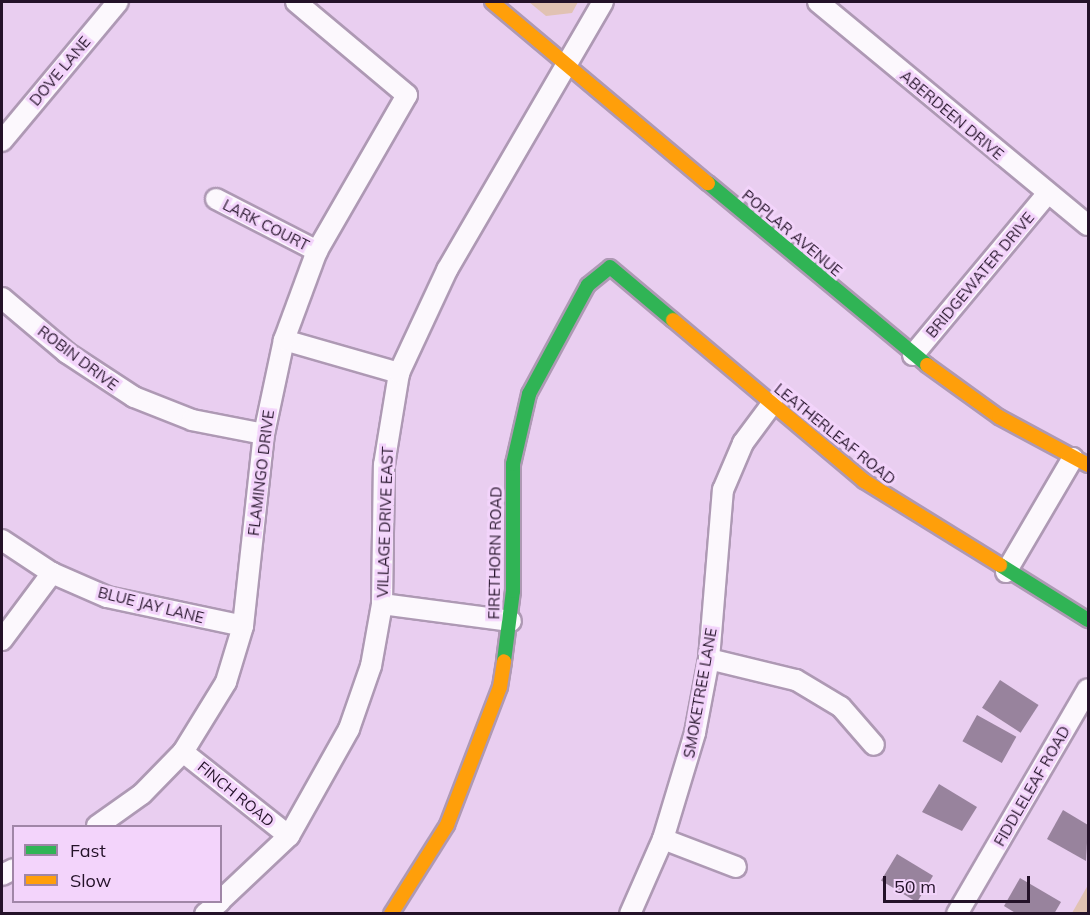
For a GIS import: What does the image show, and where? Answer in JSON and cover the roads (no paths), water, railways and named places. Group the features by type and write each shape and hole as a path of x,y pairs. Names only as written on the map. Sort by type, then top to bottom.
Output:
{"street":[{"name":"DOVE LANE","path":"2,141 118,2"},
{"name":"FLAMINGO DRIVE","path":"98,825 142,794 183,752 226,682 243,626 264,434 284,340 317,251 407,95 296,2"},
{"name":"POPLAR AVENUE","path":"492,2 913,355 999,417 1081,462"},
{"name":"VILLAGE DRIVE EAST","path":"222,899 289,836 349,729 371,666 382,604 384,465 399,373 436,290 603,2"},
{"name":"ABERDEEN DRIVE","path":"818,2 1047,194 1089,225"},
{"name":"BRIDGEWATER DRIVE","path":"913,355 1047,194"},
{"name":"LARK COURT","path":"216,199 317,251"},
{"name":"LEATHERLEAF ROAD","path":"610,267 864,481 1006,572 1089,620"},
{"name":"FIRETHORN ROAD","path":"391,914 447,825 473,769 500,687 511,621 513,464 522,414 540,369 588,285 610,267"},
{"name":"ROBIN DRIVE","path":"2,298 76,360 134,397 192,420 264,434"},
{"path":"284,340 399,373"},
{"name":"SMOKETREE LANE","path":"630,914 663,839 687,768 708,658 718,507 735,458 772,404"},
{"path":"1006,572 1081,462"},
{"name":"BLUE JAY LANE","path":"2,540 52,573 134,604 243,626"},
{"path":"2,640 52,573"},
{"path":"382,604 511,621"},
{"path":"708,658 796,680 841,707 874,746"},
{"name":"FIDDLELEAF ROAD","path":"957,914 1089,689"},
{"name":"FINCH ROAD","path":"183,752 289,836"},
{"path":"663,839 736,867"},
{"name":"VILLAGE DRIVE EAST","path":"205,914 218,903"}]}
